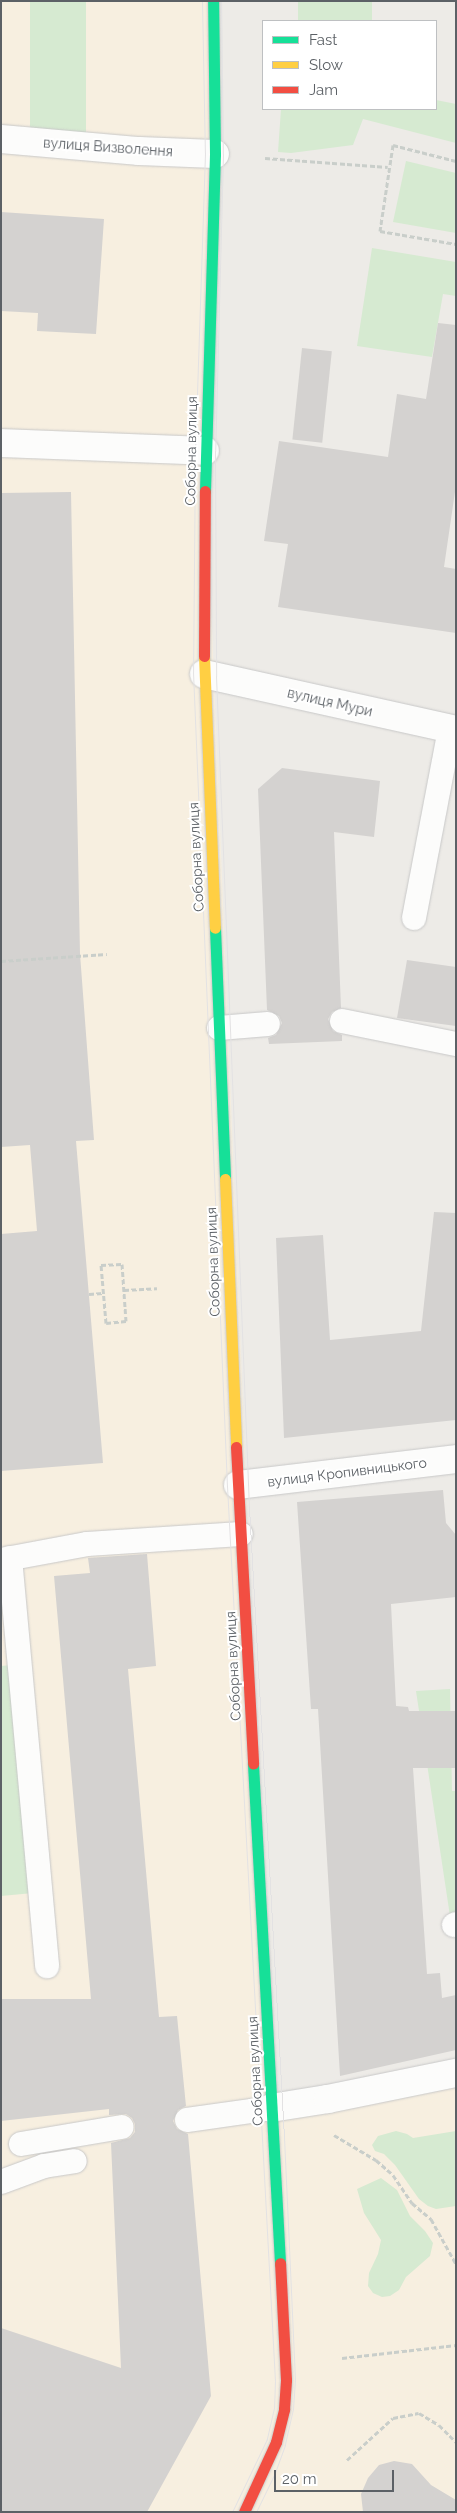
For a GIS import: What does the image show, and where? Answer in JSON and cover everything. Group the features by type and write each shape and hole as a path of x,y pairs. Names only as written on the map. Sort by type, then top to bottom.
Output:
{"street":[{"name":"Соборна вулиця","path":"213,1 215,154 205,451 204,674 238,1485 286,2380 284,2409 276,2442 244,2512"},
{"name":"вулиця Визволення","path":"1,139 140,151 215,154"},
{"path":"1,443 205,451"},
{"name":"вулиця Мури","path":"204,674 453,729"},
{"name":"вулиця Кропивницького","path":"238,1485 456,1459"},
{"path":"271,2108 328,2099 456,2072"}],"lane":[{"path":"414,918 453,729"},
{"path":"342,1020 456,1044"},
{"path":"219,1028 268,1024"},
{"path":"47,1966 6,1559 87,1544 241,1534"},
{"path":"187,2120 271,2108"},
{"path":"21,2144 122,2127"},
{"path":"1,2182 44,2166 75,2162"}],"path":[{"path":"456,161 393,145 388,167 380,231 456,244"},
{"path":"265,158 388,167"},
{"path":"1,961 107,954"},
{"path":"122,1264 126,1321 106,1322 103,1293 101,1265 122,1264"},
{"path":"124,1290 158,1288"},
{"path":"89,1294 103,1293"},
{"path":"330,2133 376,2160 393,2175 412,2203 431,2219 456,2264"},
{"path":"342,2358 456,2346"},
{"path":"347,2460 393,2418 419,2414 438,2425 456,2442"}],"shaded area":[{"path":"1,1 212,1 205,451 271,2107 328,2099 456,2088 456,2512 1,2512"}],"green space":[{"path":"30,1 86,1 86,141 30,141"},
{"path":"298,1 372,1 372,20 298,20"},
{"path":"437,100 456,104 456,143 363,119 353,145 291,153 278,152 281,110 437,110"},
{"path":"406,161 456,173 456,233 393,222"},
{"path":"372,248 456,262 456,296 443,294 432,357 357,346"},
{"path":"11,1665 33,1893 1,1896 1,1666"},
{"path":"450,1689 452,1791 456,1791 456,1914 450,1916 416,1691"},
{"path":"396,2131 413,2138 456,2131 456,2206 436,2209 428,2206 419,2199 395,2165 384,2154 375,2151 372,2145 378,2136"},
{"path":"381,2178 397,2190 410,2216 425,2231 433,2243 430,2256 406,2277 399,2290 390,2296 382,2297 373,2293 368,2286 369,2273 378,2254 381,2240 364,2213 357,2189"}],"building":[{"path":"1,212 104,219 96,334 37,331 38,313 1,311"},
{"path":"438,323 456,325 456,485 444,567 456,569 456,633 278,607 288,544 264,541 279,441 388,457 397,394 426,399"},
{"path":"302,348 332,351 322,443 292,439"},
{"path":"71,492 80,954 94,1140 76,1141 103,1463 1,1471 1,1234 37,1231 30,1145 1,1147 1,493"},
{"path":"282,768 380,781 374,837 334,832 341,1008 332,1012 328,1019 333,1031 342,1035 342,1041 269,1044 268,1038 276,1035 282,1023 279,1016 267,1010 258,789"},
{"path":"407,960 456,967 456,1026 397,1018"},
{"path":"434,1212 456,1213 456,1420 284,1438 276,1238 323,1235 330,1340 421,1331"},
{"path":"443,1490 446,1523 456,1535 456,1597 391,1604 396,1706 408,1707 409,1711 456,1711 456,1768 413,1768 427,1974 440,1973 442,1998 456,1995 456,2050 340,2076 318,1709 311,1709 297,1502"},
{"path":"147,1554 156,1666 128,1669 159,2017 177,2016 186,2106 178,2110 173,2121 177,2129 188,2134 211,2396 147,2512 1,2512 1,2328 121,2368 111,2143 130,2138 135,2132 135,2124 132,2118 126,2114 109,2115 109,2109 1,2121 1,1999 91,1999 54,1576 90,1573 88,1558"},
{"path":"394,2461 412,2464 431,2485 456,2500 456,2512 363,2512 361,2494 368,2478 379,2465"}],"tram line":[{"path":"202,1 205,153 195,451 193,672 227,1486 275,2381 274,2408 267,2439 232,2512"},
{"path":"221,1 223,154 215,451 216,676 249,1507 284,2137 295,2380 293,2409 285,2445 274,2475 256,2512"}],"traffic: fast":[{"path":"205,491 215,154 213,1"},
{"path":"215,928 225,1179"},
{"path":"253,1764 280,2263"}],"traffic: slow":[{"path":"204,656 215,928"},
{"path":"225,1179 236,1447"}],"traffic: jam":[{"path":"204,656 205,491"},
{"path":"236,1447 253,1764"},
{"path":"244,2512 276,2442 284,2409 286,2380 280,2263"}]}
